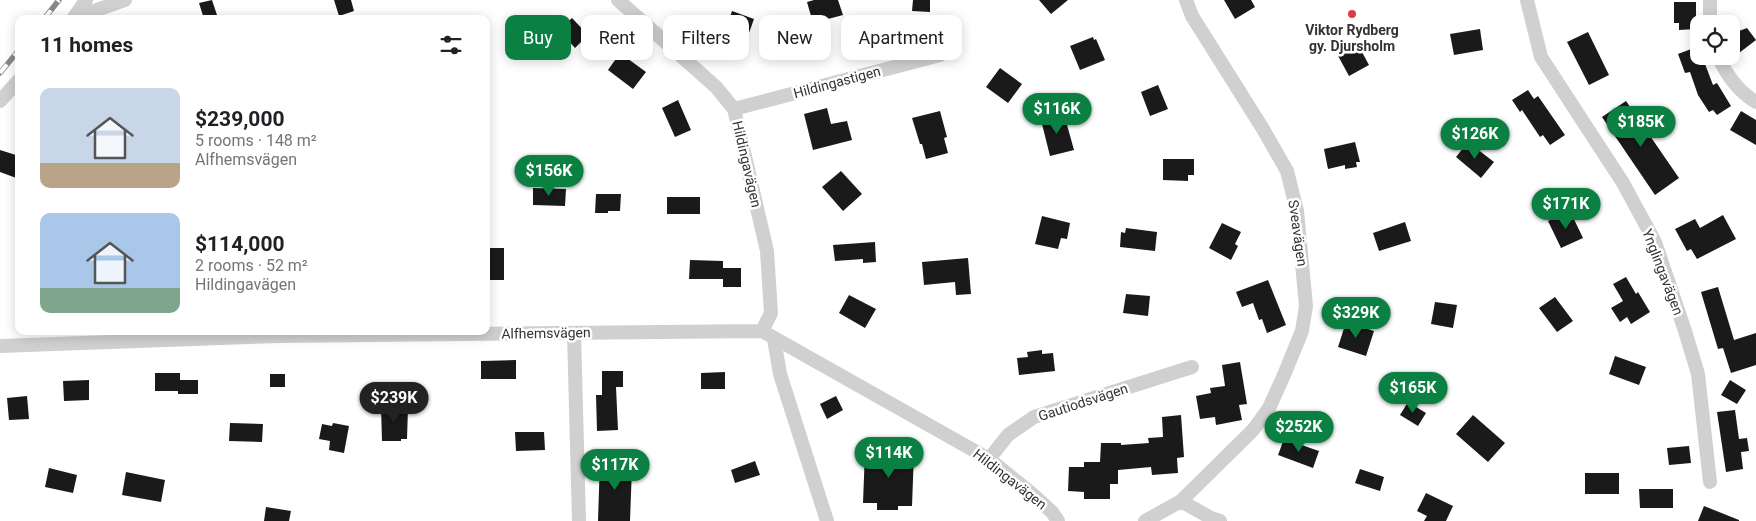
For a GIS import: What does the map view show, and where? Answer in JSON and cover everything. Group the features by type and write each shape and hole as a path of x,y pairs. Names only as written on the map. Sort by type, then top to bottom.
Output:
{"street":[{"path":"76,15 86,0"},
{"path":"82,15 125,0"},
{"name":"Hildingavägen","path":"618,0 716,87 734,109 767,251 771,313 768,335 989,459 1031,493 1052,512 1058,521"},
{"name":"Sveavägen","path":"1145,521 1181,501 1253,430 1269,408 1302,331 1306,306 1297,211 1286,171 1263,129 1192,16 1186,0"},
{"name":"Ynglingavägen","path":"1527,0 1541,57 1623,183 1655,242 1686,331 1698,374 1710,482"},
{"path":"1710,0 1710,15"},
{"name":"Hildingastigen","path":"734,109 918,60"},
{"path":"1723,65 1730,77 1745,95 1756,102"},
{"path":"0,101 15,84"},
{"path":"574,332 579,521"},
{"name":"Alfhemsvägen","path":"490,333 574,332 768,335"},
{"name":"Alfhemsvägen","path":"0,346 352,335"},
{"path":"768,335 827,521"},
{"name":"Gautiodsvägen","path":"989,459 1008,435 1034,417 1192,368"},
{"path":"1181,501 1220,521"}],"building":[{"path":"212,0 217,15 203,15 199,3"},
{"path":"334,0 351,0 354,11 339,15"},
{"path":"814,0 838,0 843,15 831,18 831,15 811,15 807,2"},
{"path":"913,0 930,0 930,12 912,11"},
{"path":"1039,0 1068,0 1051,14"},
{"path":"1224,0 1251,0 1255,7 1235,19"},
{"path":"1674,2 1696,2 1696,15 1690,15 1690,29 1679,30 1679,23 1674,23"},
{"path":"732,11 743,15 731,15"},
{"path":"749,17 754,19 749,33"},
{"path":"571,19 581,28 581,42 575,48 571,44"},
{"path":"1747,28 1756,40 1740,52 1740,31"},
{"path":"1480,29 1483,50 1454,55 1450,34"},
{"path":"1588,32 1609,75 1589,85 1567,42"},
{"path":"1093,37 1094,40 1096,39 1105,60 1080,70 1070,46"},
{"path":"1356,41 1369,65 1349,76 1336,52"},
{"path":"1690,49 1690,65 1705,65 1713,85 1717,83 1731,106 1717,115 1713,110 1709,112 1698,95 1690,72 1685,73 1678,54"},
{"path":"615,60 630,60 646,72 633,89 608,70"},
{"path":"1000,68 1022,84 1008,103 986,87"},
{"path":"1158,85 1168,109 1150,116 1141,92"},
{"path":"1528,90 1534,99 1538,96 1565,135 1550,145 1543,135 1540,137 1522,110 1520,112 1512,100"},
{"path":"678,100 691,130 675,137 662,108"},
{"path":"1626,101 1679,178 1655,195 1602,117"},
{"path":"827,108 831,124 847,121 852,140 813,150 804,114"},
{"path":"940,111 947,137 944,138 948,153 926,159 912,118"},
{"path":"1741,111 1756,120 1756,145 1730,130"},
{"path":"1064,114 1074,150 1050,156 1041,120"},
{"path":"1355,142 1360,162 1356,162 1357,167 1345,169 1345,165 1328,169 1324,149"},
{"path":"1468,142 1494,162 1481,178 1456,157"},
{"path":"0,150 15,155 15,178 0,172"},
{"path":"1163,159 1194,159 1194,175 1188,175 1188,181 1163,180"},
{"path":"841,171 862,194 843,211 822,187"},
{"path":"533,188 566,189 565,206 533,205"},
{"path":"596,194 621,194 620,211 595,213"},
{"path":"667,197 700,197 700,214 667,214"},
{"path":"1570,211 1583,238 1561,248 1548,221"},
{"path":"1723,215 1736,239 1697,259 1691,249 1687,251 1675,229 1695,219 1700,228"},
{"path":"1042,216 1070,223 1067,239 1061,238 1058,249 1035,244"},
{"path":"1405,222 1411,241 1379,251 1373,233"},
{"path":"1222,223 1241,232 1235,244 1238,246 1231,260 1209,248"},
{"path":"1126,228 1157,232 1155,251 1120,247 1121,232 1125,233"},
{"path":"875,242 876,262 863,263 863,259 835,261 833,245"},
{"path":"490,248 504,248 504,280 490,280"},
{"path":"968,258 971,294 956,295 955,282 924,285 922,262"},
{"path":"690,260 723,261 723,268 741,268 741,287 723,287 723,279 689,279"},
{"path":"1626,277 1650,312 1631,324 1627,317 1620,322 1611,308 1623,301 1613,284"},
{"path":"1268,280 1286,325 1267,333 1262,319 1259,320 1253,303 1242,307 1236,292"},
{"path":"1718,287 1734,340 1756,333 1756,365 1731,373 1723,348 1718,349 1701,292"},
{"path":"1126,294 1150,296 1148,316 1123,313"},
{"path":"849,295 876,309 865,328 839,313"},
{"path":"1555,297 1573,321 1557,332 1539,308"},
{"path":"1435,302 1457,305 1453,328 1431,324"},
{"path":"1346,322 1374,331 1366,356 1338,347"},
{"path":"1042,350 1042,354 1053,353 1055,371 1019,375 1017,358 1028,357 1027,352"},
{"path":"1615,356 1646,367 1639,385 1609,374"},
{"path":"516,360 516,379 481,379 481,361"},
{"path":"1240,362 1247,404 1239,405 1242,420 1216,425 1215,417 1200,419 1196,396 1211,393 1210,388 1225,386 1222,365"},
{"path":"602,371 623,371 623,387 616,387 618,430 597,431 596,395 602,395"},
{"path":"725,372 725,389 701,389 701,373"},
{"path":"155,373 180,373 180,380 198,380 198,394 178,394 178,391 155,391"},
{"path":"270,374 285,374 285,387 270,387"},
{"path":"89,380 89,400 64,401 63,381"},
{"path":"1730,380 1746,390 1737,404 1721,395"},
{"path":"27,396 29,419 9,420 7,398"},
{"path":"836,396 843,410 827,419 820,404"},
{"path":"1408,402 1426,413 1418,426 1400,415"},
{"path":"381,407 408,408 407,439 401,439 401,441 382,441"},
{"path":"1735,410 1739,439 1747,438 1749,451 1741,452 1743,469 1726,472 1717,412"},
{"path":"1181,415 1184,457 1177,458 1178,473 1152,475 1151,467 1118,470 1118,484 1110,484 1110,499 1084,499 1084,492 1068,491 1069,467 1084,467 1084,462 1100,462 1101,443 1121,443 1121,445 1149,443 1148,438 1163,437 1162,417"},
{"path":"1473,415 1505,443 1488,462 1456,434"},
{"path":"230,423 263,424 262,442 229,441"},
{"path":"333,423 349,426 344,453 329,450 330,441 319,439 322,424 332,426"},
{"path":"515,432 544,432 545,450 516,451"},
{"path":"1284,439 1319,451 1313,468 1278,455"},
{"path":"1689,446 1691,463 1669,465 1667,448"},
{"path":"865,451 914,452 912,506 898,506 898,510 877,510 877,503 863,503"},
{"path":"600,459 622,459 621,467 632,467 630,521 598,521"},
{"path":"755,461 760,475 735,483 731,470"},
{"path":"49,468 77,475 73,493 45,487"},
{"path":"1360,469 1384,477 1380,491 1355,483"},
{"path":"126,472 165,480 161,502 122,495"},
{"path":"1585,473 1619,473 1619,494 1585,494"},
{"path":"1639,489 1673,489 1673,508 1640,508"},
{"path":"1426,493 1453,506 1446,521 1424,521 1427,516 1417,511"},
{"path":"1704,506 1739,520 1739,521 1698,521"},
{"path":"266,507 291,511 289,521 264,521"}],"railway":[{"path":"47,15 59,0"},
{"path":"0,73 15,55"}],"place":[{"name":"Viktor Rydberg gy. Djursholm","path":"1352,14"}]}
